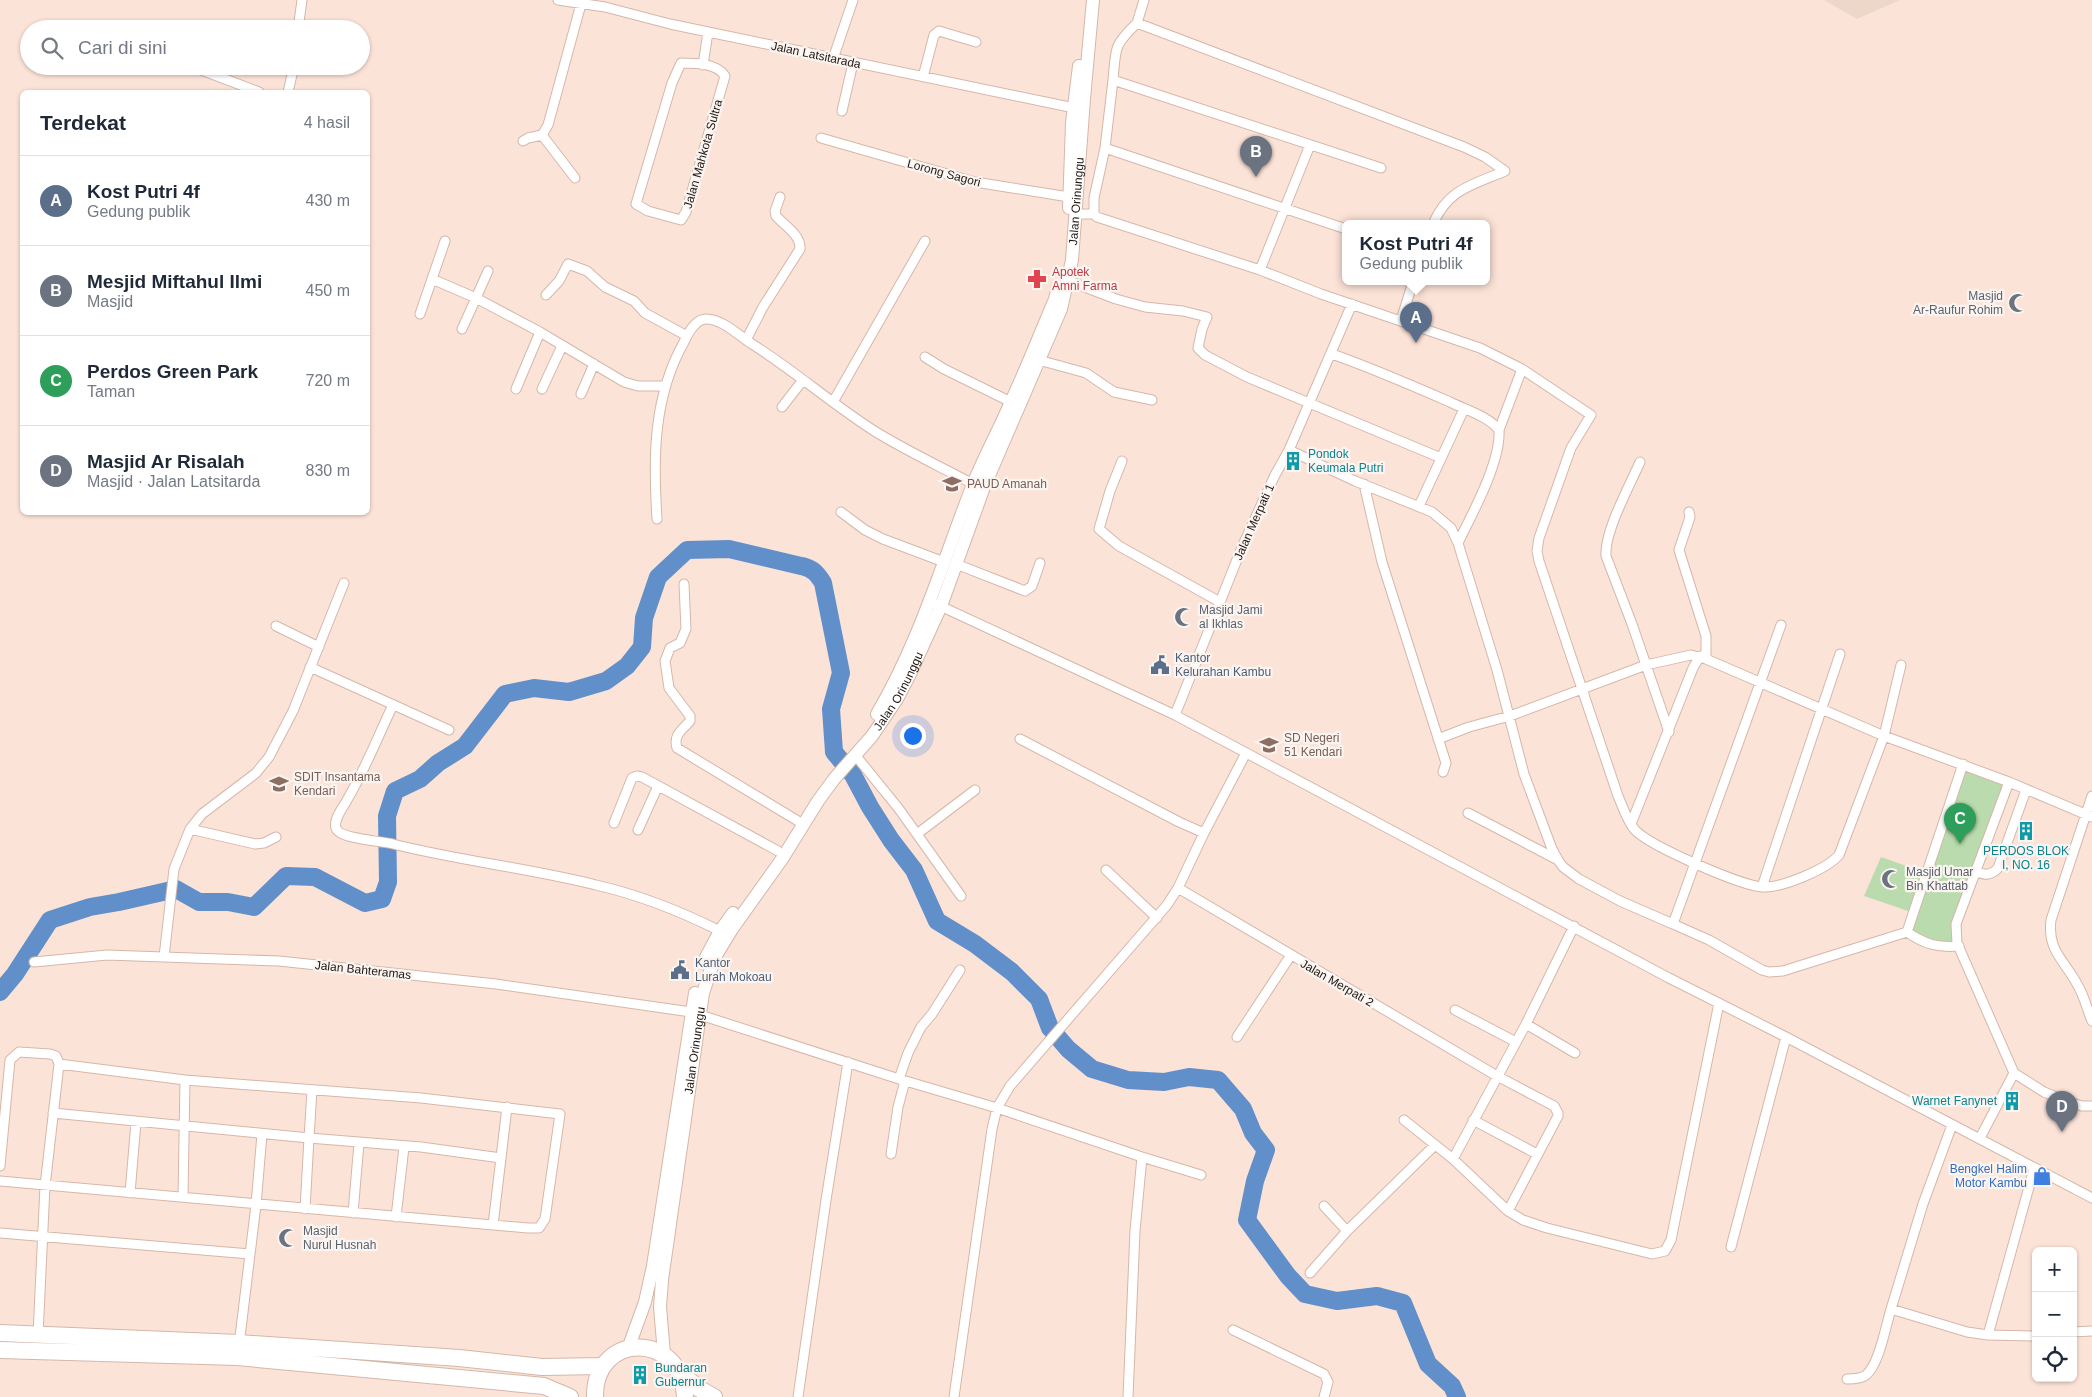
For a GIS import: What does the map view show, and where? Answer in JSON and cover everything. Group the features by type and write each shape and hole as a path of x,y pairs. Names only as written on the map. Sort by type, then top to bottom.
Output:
{"highway":[{"path":"0,1333 238,1350 544,1386 570,1397"},
{"path":"595,1397 597,1380 602,1366 620,1351 646,1347 664,1354 672,1360 680,1373 698,1388 714,1397"},
{"path":"0,1350 238,1350 460,1358 542,1367 602,1366"},
{"path":"680,1373 685,1397"}],"street":[{"path":"299,20 302,0"},
{"name":"Jalan Latsitarada","path":"558,0 581,4 606,3 708,32 1078,109"},
{"path":"833,59 853,0"},
{"name":"Jalan Orinunggu","path":"950,563 984,487 1034,359 1061,278 1072,214 1069,196 1087,0"},
{"name":"Jalan Orinunggu","path":"664,1354 660,1313 662,1280 700,973 707,954 720,931 798,822 833,777 851,758 892,689 936,604 973,484 1011,402 1061,309 1069,281 1078,109 1093,0"},
{"path":"1094,214 1094,198 1105,148 1116,50 1119,41 1137,23 1144,0"},
{"path":"524,141 528,138 542,135 548,125 581,4"},
{"path":"1137,23 1464,147 1485,157 1505,171 1452,196 1443,204 1435,220"},
{"path":"923,77 934,35 939,31 976,42"},
{"path":"703,64 708,32"},
{"name":"Jalan Mahkota Sultra","path":"681,63 703,64 720,70 725,76 686,212 681,220 648,211 636,204 678,66 681,63"},
{"path":"842,111 853,63"},
{"path":"215,75 254,90"},
{"path":"288,90 292,75"},
{"path":"1113,80 1381,168"},
{"path":"542,135 575,178"},
{"name":"Lorong Sagori","path":"821,138 975,182 1069,196"},
{"path":"1260,270 1310,145"},
{"path":"1105,148 1342,228"},
{"path":"746,340 763,307 800,249 800,242 796,236 776,216 775,211 780,197"},
{"path":"1072,214 1094,214 1102,220 1260,270 1321,294 1480,348 1522,369 1591,415 1571,448 1541,531 1537,551 1618,796 1631,824 1645,837 1733,878 1762,887 1771,887 1795,879 1832,861 1840,855 1884,736 1901,665"},
{"path":"420,314 444,241"},
{"path":"833,402 926,242"},
{"path":"546,295 559,281 568,264 586,271 605,287 634,301 645,313 687,336"},
{"path":"462,329 488,271"},
{"path":"432,279 476,298 540,332 631,385 664,386"},
{"path":"1069,281 1137,305 1183,310 1207,317 1198,342 1200,351 1247,377 1441,458"},
{"path":"1400,320 1412,285"},
{"name":"Jalan Merpati 1","path":"1175,716 1259,508 1310,404 1352,304"},
{"path":"657,519 654,479 658,415 664,386 677,354 687,336 698,321 705,319 720,322 775,358 833,402 877,432 973,484"},
{"path":"516,389 540,332"},
{"path":"542,389 562,346"},
{"path":"1332,354 1372,368 1482,417 1500,430"},
{"path":"925,357 944,369 1011,402"},
{"path":"1034,359 1086,373 1114,392 1152,400"},
{"path":"581,394 594,364"},
{"path":"1458,543 1489,475 1499,444 1500,430 1522,369"},
{"path":"782,407 803,380"},
{"path":"1419,506 1464,409"},
{"path":"1289,450 1364,484 1419,506 1444,521 1451,528 1458,543 1510,716 1524,774 1558,860 1563,867 1579,879 1620,902 1709,940 1762,970 1770,972 1783,971 1907,932 1926,944 1936,947 1959,946"},
{"path":"1122,461 1110,491 1099,529 1119,546 1220,602"},
{"path":"1640,462 1609,534 1605,548 1606,556 1669,732"},
{"path":"1364,484 1382,562 1446,763 1443,772"},
{"path":"841,512 865,530 883,539 1025,591 1032,586 1040,563"},
{"path":"1631,824 1693,668 1703,658 1706,636 1679,550 1690,517 1689,512"},
{"path":"164,957 176,861 190,830 202,814 256,773 269,757 282,735 344,583"},
{"path":"684,584 686,629 680,642 670,648 665,661 669,688 690,716 690,721 678,734 675,741 677,748 798,822"},
{"path":"936,604 1175,716 2092,1198"},
{"path":"1673,924 1781,625"},
{"path":"276,626 319,647"},
{"path":"1762,887 1840,654"},
{"path":"1438,739 1469,727 1510,716 1646,665 1679,657 1703,658 1884,736 1963,764 2089,816"},
{"path":"310,668 449,730"},
{"path":"393,705 336,822 338,831 345,835 390,843 446,857 596,885 663,905 720,931"},
{"path":"1020,739 1179,822 1204,833"},
{"path":"954,1397 992,1129 997,1108 1010,1086 1157,918 1178,888 1204,833 1246,753"},
{"path":"851,758 917,834 961,896"},
{"path":"1907,932 1963,764"},
{"path":"614,823 632,778 642,776 778,851"},
{"name":"Jalan Orinunggu","path":"628,1349 644,1302 652,1266 696,1013 715,957 732,928 782,859 833,777"},
{"path":"2009,782 1956,924 1956,937 2014,1073 2044,1092 2068,1102 2082,1106 2092,1106"},
{"path":"638,830 658,786"},
{"path":"917,834 975,790"},
{"path":"1976,871 1989,874 1998,868 2026,790"},
{"path":"2092,796 2089,816 2051,920 2050,931 2054,950 2078,985 2092,1021"},
{"path":"1468,813 1558,860"},
{"path":"190,830 255,844 264,843 276,837"},
{"path":"1106,870 1157,918"},
{"name":"Jalan Merpati 2","path":"1178,888 1497,1076 1554,1106 1558,1116 1537,1154"},
{"path":"1452,1159 1526,1024 1574,926"},
{"name":"Jalan Bahteramas","path":"34,962 107,955 279,961 496,984 696,1013 1201,1175"},
{"path":"1237,1038 1291,956"},
{"path":"891,1154 908,1053 921,1027 932,1014 960,970"},
{"path":"1404,1120 1452,1159 1508,1211 1523,1220 1547,1228 1652,1254 1665,1251 1671,1240 1719,1003"},
{"path":"1455,1010 1516,1042"},
{"path":"1526,1024 1575,1053"},
{"path":"1731,1247 1786,1037"},
{"path":"0,1064 10,1060 19,1052 50,1054 56,1056 59,1064 45,1186 38,1335"},
{"path":"0,1166 10,1060"},
{"path":"798,1397 848,1062"},
{"path":"0,1181 528,1228 538,1228 542,1224 546,1211 560,1114 507,1107 185,1080 59,1064"},
{"path":"1980,1138 2014,1073"},
{"path":"183,1197 185,1080"},
{"path":"305,1209 312,1090"},
{"path":"493,1225 507,1107"},
{"path":"53,1113 183,1127 359,1142 501,1158"},
{"path":"1474,1120 1537,1154 1508,1211"},
{"path":"130,1193 136,1122"},
{"path":"1847,1379 1866,1376 1871,1370 1878,1354 1923,1204 1952,1125"},
{"path":"238,1350 256,1205 262,1134"},
{"path":"353,1213 359,1142"},
{"path":"1310,1273 1347,1231 1435,1145"},
{"path":"396,1217 404,1147"},
{"path":"1128,1397 1135,1231 1142,1157"},
{"path":"1988,1335 2034,1168"},
{"path":"1324,1206 1347,1231"},
{"path":"0,1233 250,1254"},
{"path":"1891,1309 1925,1320 1988,1335 2032,1336"},
{"path":"1233,1330 1321,1372 1328,1382 1324,1397"},
{"path":"2077,1332 2092,1331"}],"shaded area":[{"path":"1824,0 1900,0 1857,19"}],"green space":[{"path":"1963,764 2007,782 1976,871 1954,945 1936,947 1907,932 1914,913 1864,896 1881,857 1926,873"}],"waterway":[{"path":"0,992 15,974 50,920 90,907 176,889 199,902 228,902 254,907 286,876 315,877 365,903 382,899 388,882 387,816 395,791 420,779 438,763 465,746 505,694 534,688 569,692 606,681 627,666 642,647 644,618 658,577 687,550 729,549 801,566"},
{"path":"802,566 814,572 823,583 841,673 831,709 834,752 853,775 891,840 914,870 937,921 975,944 1012,972 1039,999 1050,1028 1068,1049 1092,1069 1128,1080 1164,1082 1189,1077 1218,1080 1243,1109 1253,1133 1266,1150 1255,1181 1247,1220 1288,1276 1305,1294 1337,1301 1377,1296 1403,1303 1428,1364 1452,1386 1457,1397"}],"place":[{"name":"Mesjid Miftahul Ilmi","path":"1256,177"},
{"name":"Apotek Amni Farma","path":"1037,279"},
{"name":"Masjid Ar-Raufur Rohim","path":"2018,303"},
{"name":"Kost Putri 4f","path":"1416,343"},
{"name":"Pondok Keumala Putri","path":"1293,461"},
{"name":"PAUD Amanah","path":"952,484"},
{"name":"Masjid Jami al Ikhlas","path":"1184,617"},
{"name":"Kantor Kelurahan Kambu","path":"1160,665"},
{"name":"SD Negeri 51 Kendari","path":"1269,745"},
{"name":"SDIT Insantama Kendari","path":"279,784"},
{"name":"PERDOS BLOK I, NO. 16","path":"2026,831"},
{"name":"Perdos Green Park","path":"1960,844"},
{"name":"Masjid Umar Bin Khattab","path":"1891,879"},
{"name":"Kantor Lurah Mokoau","path":"680,970"},
{"name":"Warnet Fanynet","path":"2012,1101"},
{"name":"Masjid Ar Risalah","path":"2062,1132"},
{"name":"Bengkel Halim Motor Kambu","path":"2042,1176"},
{"name":"Masjid Nurul Husnah","path":"288,1238"},
{"name":"Bundaran Gubernur","path":"640,1375"}]}
